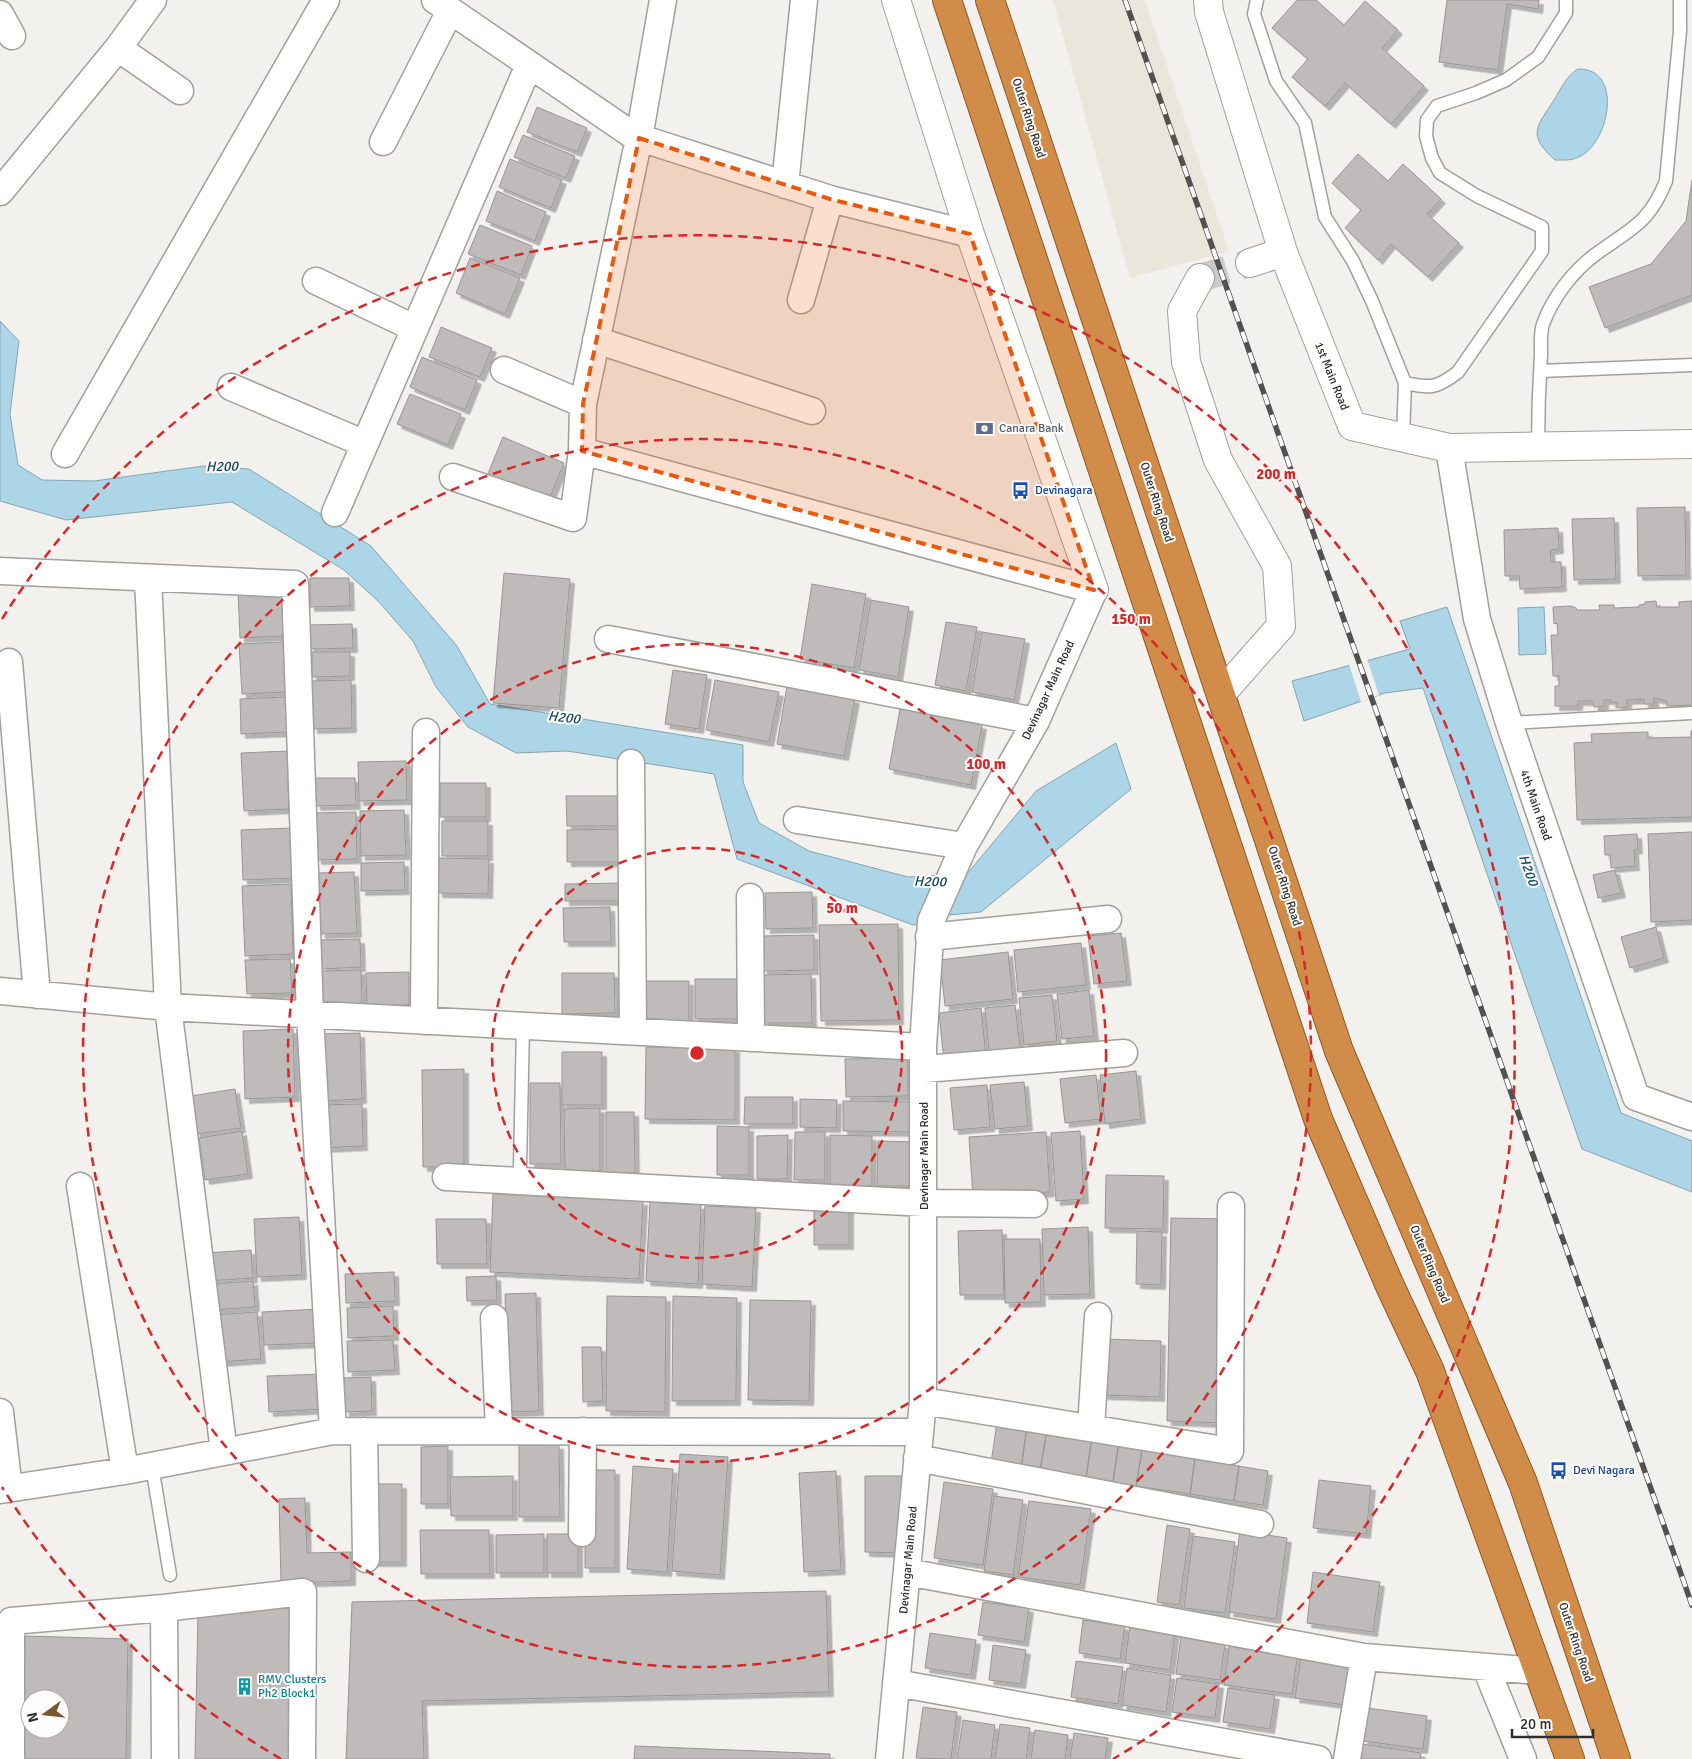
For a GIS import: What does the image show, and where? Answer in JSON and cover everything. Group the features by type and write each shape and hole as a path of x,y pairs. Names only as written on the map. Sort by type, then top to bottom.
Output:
{"highway":[{"path":"947,0 1318,1119 1390,1286 1430,1371 1570,1759"},
{"name":"Outer Ring Road","path":"990,0 1339,1051 1523,1483 1616,1759"}],"street":[{"path":"0,192 118,48 153,0"},
{"path":"65,454 326,0"},
{"path":"453,477 573,518 582,451 583,404 639,138 664,0"},
{"path":"785,184 804,0"},
{"path":"896,0 970,234 1094,590"},
{"name":"1st Main Road","path":"1208,0 1209,12 1283,252 1352,426 1449,448 1692,444"},
{"path":"384,142 443,5 529,66 639,138 830,199 970,234"},
{"path":"118,48 180,91"},
{"path":"335,513 363,443 529,66"},
{"path":"801,300 830,199"},
{"path":"1250,263 1283,252"},
{"path":"1200,278 1182,311 1186,362 1218,460 1277,566 1281,626 1221,694"},
{"path":"316,281 414,328"},
{"path":"596,340 812,411"},
{"path":"504,370 583,404"},
{"path":"231,387 363,443"},
{"name":"4th Main Road","path":"1449,448 1477,618 1508,723 1636,1097 1692,1117"},
{"path":"582,451 1094,590"},
{"path":"0,571 296,584 310,1015 333,1431"},
{"path":"148,578 168,1007 224,1452"},
{"name":"Devinagar Main Road","path":"889,1759 923,1401 924,1058 930,929 959,856 1036,721 1094,590"},
{"path":"608,639 1036,721"},
{"path":"9,662 37,995"},
{"path":"424,1021 426,732"},
{"path":"631,763 632,1031"},
{"path":"797,820 959,856"},
{"path":"750,897 751,1038"},
{"path":"930,929 1108,919"},
{"path":"0,991 168,1007 751,1038 924,1058 1124,1053"},
{"path":"446,1177 924,1202 1034,1204"},
{"path":"80,1186 125,1471"},
{"path":"923,1401 1230,1451 1232,1206"},
{"path":"1091,1428 1098,1316"},
{"path":"494,1318 499,1431"},
{"path":"0,1412 5,1490 125,1471 333,1431 920,1432"},
{"path":"364,1431 366,1559"},
{"path":"582,1533 583,1431"},
{"path":"917,1458 1260,1524"},
{"path":"907,1572 1364,1657 1539,1671"},
{"path":"11,1759 11,1621 164,1608 303,1592 302,1759"},
{"path":"164,1608 166,1759"},
{"path":"1347,1759 1364,1657"},
{"path":"1486,1668 1523,1759"},
{"path":"896,1683 1318,1759"}],"lane":[{"path":"1257,0 1254,14 1276,81 1305,123 1325,217 1353,261 1372,301 1405,383 1403,437"},
{"path":"1405,383 1428,386 1440,385 1458,372 1542,251 1542,228 1477,196 1440,172 1432,158 1426,136 1427,120 1437,106 1476,94 1506,80 1538,57 1566,13 1566,0"},
{"path":"1538,446 1542,325 1564,286 1596,254 1630,232 1643,220 1656,202 1666,182 1680,31 1680,0"},
{"path":"1540,371 1692,365"},
{"path":"1508,723 1692,713"},
{"path":"520,1167 523,1026"},
{"path":"152,1466 170,1575"}],"highlighted area":[{"path":"639,138 830,199 970,234 1094,590 582,451 583,404"}],"shaded area":[{"path":"1053,0 1145,0 1229,251 1130,278"}],"water":[{"path":"1578,69 1592,72 1602,80 1606,92 1605,121 1599,136 1591,148 1581,156 1565,160 1555,160 1540,143 1537,137 1537,130 1564,83"},
{"name":"H200","path":"0,321 19,341 10,414 18,465 42,480 94,481 204,466 249,469 371,546 457,646 490,704 743,745 743,782 759,823 809,851 908,877 967,874 1036,791 1116,743 1131,789 981,912 949,915 913,925 737,859 714,774 567,751 516,753 468,727 436,687 413,641 379,602 344,570 232,502 66,520 0,501"},
{"name":"H200","path":"1447,607 1621,1113 1692,1141 1692,1192 1582,1149 1423,688 1385,693 1304,721 1292,681 1410,649 1400,621"},
{"path":"1544,607 1546,654 1519,655 1518,608"}],"pier":[{"path":"1367,659 1379,695 1361,702 1349,664"}],"building":[{"path":"1297,0 1316,0 1344,25 1365,1 1398,30 1382,48 1424,86 1391,124 1345,83 1325,106 1292,77 1308,59 1272,28"},
{"path":"1447,0 1539,0 1538,9 1507,4 1498,70 1439,62"},
{"path":"537,107 587,128 577,152 527,132"},
{"path":"523,135 575,156 566,178 514,157"},
{"path":"1358,154 1388,181 1403,164 1441,199 1427,214 1459,243 1428,277 1391,244 1378,260 1345,228 1361,210 1332,183"},
{"path":"510,159 562,180 551,208 499,187"},
{"path":"1692,180 1692,295 1605,328 1589,287 1651,264 1686,221"},
{"path":"497,191 546,212 535,241 486,221"},
{"path":"480,225 532,246 521,275 468,254"},
{"path":"470,258 520,278 505,314 456,293"},
{"path":"441,327 492,348 480,377 429,357"},
{"path":"422,357 477,380 465,410 410,387"},
{"path":"410,394 461,414 448,445 397,424"},
{"path":"503,437 564,463 548,502 487,476"},
{"path":"1685,507 1686,575 1638,576 1637,508"},
{"path":"1614,518 1616,579 1574,580 1572,519"},
{"path":"1558,528 1559,549 1550,550 1551,562 1561,562 1562,587 1520,589 1519,576 1505,576 1504,530"},
{"path":"504,573 570,579 559,708 493,703"},
{"path":"310,578 349,578 350,606 310,607"},
{"path":"812,584 866,594 854,668 800,659"},
{"path":"284,588 286,636 240,638 238,590"},
{"path":"871,600 909,607 898,677 859,670"},
{"path":"1656,601 1657,607 1679,607 1679,602 1692,601 1692,705 1667,706 1667,701 1654,698 1654,704 1644,704 1644,699 1627,700 1627,707 1617,708 1617,702 1611,703 1611,700 1604,700 1604,706 1594,707 1593,701 1578,701 1578,706 1555,706 1555,686 1559,686 1559,676 1553,676 1551,635 1558,635 1557,623 1554,624 1553,607 1571,606 1577,610 1600,610 1599,605 1614,605 1614,608 1639,607 1639,605 1645,604 1645,602"},
{"path":"946,622 977,627 966,691 935,685"},
{"path":"352,624 353,648 310,649 309,625"},
{"path":"982,632 1025,639 1014,700 972,692"},
{"path":"283,642 286,692 242,694 239,644"},
{"path":"312,652 350,652 350,676 312,677"},
{"path":"673,670 707,675 699,729 665,724"},
{"path":"351,680 352,728 313,729 312,681"},
{"path":"715,680 779,692 769,742 706,730"},
{"path":"787,686 855,699 844,756 777,744"},
{"path":"285,697 287,732 241,734 240,699"},
{"path":"900,709 982,725 971,785 889,769"},
{"path":"1691,731 1692,817 1577,820 1574,743 1592,742 1591,734 1648,732 1648,738 1691,737"},
{"path":"287,751 289,809 244,811 241,753"},
{"path":"406,761 407,800 359,801 358,762"},
{"path":"315,778 355,778 356,805 316,806"},
{"path":"440,783 486,783 486,817 440,817"},
{"path":"566,796 621,796 621,826 567,826"},
{"path":"404,810 406,855 361,856 360,811"},
{"path":"356,812 357,859 317,860 316,813"},
{"path":"442,821 488,821 488,856 442,856"},
{"path":"292,828 294,878 243,880 241,830"},
{"path":"622,829 622,862 567,862 567,830"},
{"path":"1692,832 1692,920 1651,922 1648,834"},
{"path":"1637,834 1638,849 1634,850 1635,866 1611,868 1610,855 1605,855 1604,836"},
{"path":"439,858 489,859 488,894 438,893"},
{"path":"404,862 405,890 361,891 361,863"},
{"path":"1615,870 1621,893 1598,898 1593,875"},
{"path":"354,872 357,933 321,934 318,873"},
{"path":"622,883 622,901 565,901 565,884"},
{"path":"291,884 293,954 245,956 242,886"},
{"path":"812,892 813,928 766,929 765,893"},
{"path":"610,907 611,942 564,942 563,908"},
{"path":"898,924 899,1020 821,1021 819,925"},
{"path":"1656,927 1664,958 1630,968 1621,937"},
{"path":"1121,933 1127,981 1094,984 1088,936"},
{"path":"814,935 814,970 763,971 762,936"},
{"path":"360,939 361,967 322,969 321,940"},
{"path":"1081,943 1086,985 1018,992 1014,950"},
{"path":"1008,952 1013,999 945,1006 940,960"},
{"path":"290,959 292,993 247,994 245,960"},
{"path":"361,970 362,1004 323,1006 322,971"},
{"path":"409,972 409,1005 367,1006 366,973"},
{"path":"562,973 614,973 615,1013 562,1014"},
{"path":"811,974 812,1023 764,1023 764,975"},
{"path":"695,979 738,979 738,1019 695,1019"},
{"path":"641,981 689,981 689,1021 641,1021"},
{"path":"1089,990 1094,1036 1062,1039 1057,994"},
{"path":"1052,995 1057,1041 1024,1045 1019,998"},
{"path":"1015,1005 1020,1048 989,1051 985,1008"},
{"path":"981,1008 986,1057 944,1061 939,1013"},
{"path":"293,1029 295,1097 245,1099 243,1031"},
{"path":"360,1033 362,1099 321,1101 319,1034"},
{"path":"646,1047 735,1048 735,1120 645,1119"},
{"path":"562,1052 602,1052 602,1105 562,1105"},
{"path":"908,1058 908,1096 846,1097 845,1059"},
{"path":"464,1069 464,1167 423,1167 422,1070"},
{"path":"1136,1071 1141,1119 1105,1124 1100,1075"},
{"path":"1096,1075 1101,1119 1065,1123 1060,1079"},
{"path":"1024,1082 1028,1126 995,1129 990,1085"},
{"path":"530,1083 560,1083 561,1164 530,1164"},
{"path":"987,1085 990,1127 954,1130 950,1088"},
{"path":"235,1089 241,1128 196,1134 191,1096"},
{"path":"745,1097 793,1097 793,1124 744,1124"},
{"path":"800,1099 837,1100 836,1128 800,1127"},
{"path":"843,1101 912,1102 911,1132 843,1131"},
{"path":"362,1104 363,1146 321,1148 319,1105"},
{"path":"600,1108 600,1171 565,1171 564,1109"},
{"path":"606,1112 634,1112 635,1173 606,1173"},
{"path":"717,1126 749,1127 749,1175 717,1175"},
{"path":"242,1131 248,1174 205,1180 199,1138"},
{"path":"1080,1131 1084,1199 1056,1201 1051,1133"},
{"path":"795,1132 825,1132 825,1180 794,1180"},
{"path":"1046,1132 1050,1192 973,1197 969,1137"},
{"path":"788,1135 787,1179 757,1179 757,1136"},
{"path":"830,1135 872,1136 872,1186 830,1185"},
{"path":"878,1141 916,1142 916,1186 877,1186"},
{"path":"1106,1175 1164,1176 1163,1229 1105,1228"},
{"path":"493,1194 643,1201 639,1279 490,1272"},
{"path":"650,1202 701,1205 698,1284 646,1281"},
{"path":"705,1206 756,1208 752,1287 702,1284"},
{"path":"814,1208 849,1208 849,1245 814,1245"},
{"path":"299,1217 302,1275 257,1277 254,1219"},
{"path":"1171,1218 1228,1219 1224,1423 1167,1421"},
{"path":"436,1219 486,1219 487,1264 437,1264"},
{"path":"1088,1227 1090,1294 1044,1295 1042,1229"},
{"path":"1002,1230 1004,1295 960,1295 958,1231"},
{"path":"1137,1231 1162,1232 1161,1285 1136,1284"},
{"path":"1004,1239 1040,1239 1041,1302 1005,1303"},
{"path":"251,1250 253,1278 208,1281 206,1253"},
{"path":"394,1272 395,1301 346,1303 345,1274"},
{"path":"496,1276 497,1300 467,1301 466,1277"},
{"path":"253,1281 255,1307 213,1310 211,1284"},
{"path":"536,1293 539,1411 508,1412 505,1294"},
{"path":"607,1296 666,1297 665,1412 606,1411"},
{"path":"673,1296 737,1298 736,1401 672,1401"},
{"path":"750,1300 811,1301 809,1401 748,1400"},
{"path":"393,1306 394,1336 348,1338 347,1308"},
{"path":"319,1309 320,1343 264,1345 262,1312"},
{"path":"257,1312 261,1359 219,1362 215,1315"},
{"path":"1104,1339 1161,1341 1160,1397 1103,1395"},
{"path":"393,1340 395,1370 348,1372 347,1341"},
{"path":"582,1347 601,1347 603,1401 583,1402"},
{"path":"323,1374 325,1409 269,1412 267,1376"},
{"path":"371,1377 372,1411 345,1412 344,1378"},
{"path":"997,1422 1027,1427 1021,1468 991,1463"},
{"path":"1027,1427 1047,1430 1040,1471 1021,1468"},
{"path":"1047,1430 1092,1437 1086,1478 1040,1471"},
{"path":"1092,1437 1119,1441 1113,1482 1086,1478"},
{"path":"1119,1441 1143,1444 1136,1486 1113,1482"},
{"path":"1143,1444 1196,1453 1190,1494 1136,1486"},
{"path":"519,1445 559,1445 560,1517 519,1517"},
{"path":"448,1446 448,1504 421,1504 421,1447"},
{"path":"680,1454 728,1457 720,1575 672,1571"},
{"path":"1195,1459 1239,1466 1234,1501 1190,1494"},
{"path":"633,1466 673,1469 667,1572 627,1569"},
{"path":"1239,1466 1268,1471 1263,1505 1234,1501"},
{"path":"585,1470 615,1470 615,1568 585,1568"},
{"path":"836,1471 841,1570 804,1572 799,1473"},
{"path":"513,1476 513,1516 451,1516 450,1477"},
{"path":"865,1476 905,1476 904,1553 865,1552"},
{"path":"1319,1480 1371,1486 1366,1534 1313,1528"},
{"path":"944,1482 993,1489 983,1565 934,1558"},
{"path":"369,1484 402,1484 402,1562 370,1562"},
{"path":"994,1496 1023,1500 1013,1575 984,1571"},
{"path":"305,1498 307,1553 351,1552 351,1581 281,1583 279,1499"},
{"path":"1029,1501 1091,1509 1080,1585 1018,1577"},
{"path":"1167,1525 1190,1529 1179,1605 1157,1602"},
{"path":"420,1530 489,1530 490,1574 421,1574"},
{"path":"1240,1531 1287,1538 1276,1619 1229,1612"},
{"path":"544,1534 544,1573 496,1573 496,1535"},
{"path":"547,1534 578,1534 578,1573 547,1573"},
{"path":"1193,1536 1235,1542 1225,1613 1184,1608"},
{"path":"1313,1572 1380,1582 1373,1632 1307,1623"},
{"path":"826,1591 829,1692 422,1701 424,1759 346,1759 352,1602"},
{"name":"RMV Clusters Ph2 Block1","path":"294,1601 289,1759 195,1759 198,1612"},
{"path":"983,1602 1029,1608 1024,1642 978,1635"},
{"path":"1083,1620 1125,1626 1120,1659 1079,1653"},
{"path":"1130,1625 1175,1631 1170,1670 1125,1663"},
{"path":"930,1633 976,1640 971,1675 925,1668"},
{"path":"25,1636 128,1639 126,1759 23,1759 23,1739 70,1739 70,1689 24,1689"},
{"path":"1181,1637 1225,1644 1220,1680 1176,1674"},
{"path":"1230,1642 1298,1652 1292,1694 1224,1685"},
{"path":"993,1645 1026,1650 1021,1684 989,1680"},
{"path":"1301,1657 1350,1664 1345,1705 1295,1698"},
{"path":"1076,1661 1123,1667 1118,1704 1071,1697"},
{"path":"1127,1668 1171,1675 1166,1712 1122,1705"},
{"path":"1177,1678 1219,1684 1215,1718 1172,1712"},
{"path":"1228,1688 1275,1695 1270,1729 1223,1722"},
{"path":"923,1707 957,1712 951,1759 916,1758"},
{"path":"1367,1708 1427,1716 1423,1749 1363,1741"},
{"path":"963,1720 995,1725 991,1759 957,1759"},
{"path":"1000,1724 1030,1728 1026,1759 995,1759"},
{"path":"1035,1730 1068,1735 1065,1759 1031,1759"},
{"path":"1074,1733 1108,1738 1105,1759 1070,1759"},
{"path":"1362,1744 1421,1753 1420,1759 1360,1759"},
{"path":"635,1746 830,1754 830,1759 634,1759"}],"tunnel":[{"path":"1200,278 1250,263"}],"railway":[{"path":"1125,0 1692,1605"}],"place":[{"name":"Canara Bank","path":"985,428"},
{"name":"Devinagara","path":"1021,490"},
{"name":"Devi Nagara","path":"1559,1470"},
{"name":"RMV Clusters Ph2 Block1","path":"244,1686"}]}
